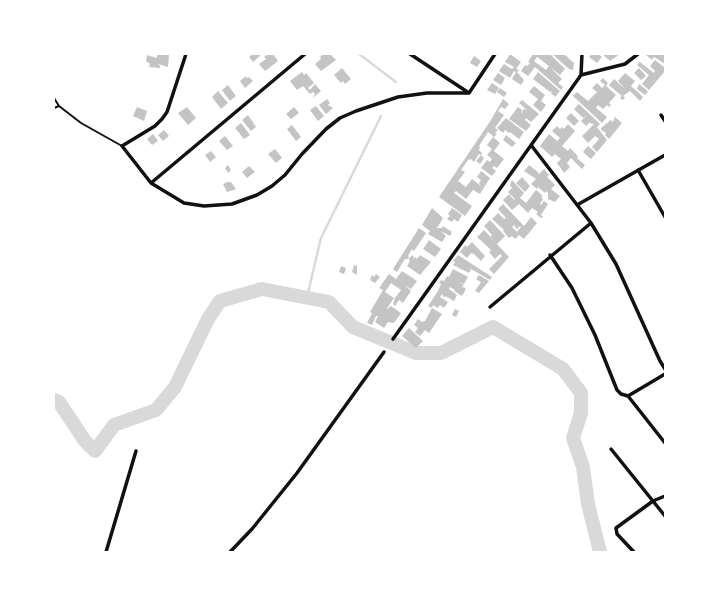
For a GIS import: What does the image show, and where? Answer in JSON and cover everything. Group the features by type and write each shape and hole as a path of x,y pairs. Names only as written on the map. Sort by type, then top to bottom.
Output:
{"street":[{"path":"186,54 167,112 162,120 122,146 151,183 184,203 204,206 232,204 257,194 278,182 326,129 340,118 350,113 398,97 427,93 469,93"},
{"path":"151,183 305,54"},
{"path":"410,54 469,93"},
{"path":"469,93 495,54"},
{"path":"393,339 581,75 582,54"},
{"path":"581,75 625,64 638,54"},
{"path":"661,115 665,122"},
{"path":"531,145 591,223 616,264 665,368"},
{"path":"577,205 665,155"},
{"path":"638,170 665,217"},
{"path":"490,307 550,255 591,223"},
{"path":"550,255 572,288 595,335 617,390 621,394 628,396 665,443"},
{"path":"230,552 252,529 297,473 384,352"},
{"path":"628,396 665,374"},
{"path":"611,449 665,516"},
{"path":"106,552 136,451"},
{"path":"634,552 616,534 616,528 653,501 665,496"}],"lane":[{"path":"54,98 59,106 81,122 122,146"},
{"path":"54,108 59,106"}],"building":[{"path":"157,54 169,55 168,67 158,64 160,68 149,67 150,64 146,61 147,55 157,58"},
{"path":"253,54 262,54 253,62 249,57"},
{"path":"268,54 273,54 278,61 265,71 259,64 266,59 264,57"},
{"path":"323,54 330,54 336,60 321,71 315,64 321,59 320,57"},
{"path":"510,54 521,62 516,69 519,70 517,72 524,80 521,85 512,79 516,72 514,71 510,78 499,71 504,64 512,69 514,67 505,62"},
{"path":"533,54 550,54 565,69 560,75 550,67 562,79 558,83 563,87 561,90 535,67 528,76 521,71 525,65 527,66 530,63 528,62","holes":["536,56 549,66 546,70 534,61 537,57"]},
{"path":"552,54 564,54 574,63 573,70 569,69"},
{"path":"591,54 598,54 602,57 597,63 589,57"},
{"path":"602,54 620,54 610,61"},
{"path":"665,54 665,64 654,57 652,60 646,55"},
{"path":"474,56 481,61 477,67 470,63"},
{"path":"655,60 665,68 665,71 649,90 642,84 649,75 637,65 640,62 654,73 655,71 650,66"},
{"path":"342,68 351,79 345,84 343,81 341,83 334,75"},
{"path":"639,68 646,76 641,80 634,73"},
{"path":"302,72 304,75 306,73 314,83 308,88 310,90 315,84 321,91 313,98 315,94 313,92 310,94 303,86 297,90 290,81"},
{"path":"538,72 560,91 555,97 551,93 552,91 550,92 533,79"},
{"path":"498,73 505,78 501,85 493,80"},
{"path":"625,73 635,81 631,86 643,97 640,101 630,91 623,96 625,98 623,100 620,98 622,96 609,85 614,79 625,89 618,81"},
{"path":"246,76 253,81 245,88 240,81"},
{"path":"603,78 608,83 606,86 616,95 609,103 611,105 609,107 607,105 603,109 598,105 596,108 607,117 602,123 573,96 577,92 588,101 597,92 592,88 597,83 602,88 605,85 600,81"},
{"path":"492,83 499,88 495,94 487,90"},
{"path":"639,84 648,91 645,95 637,89"},
{"path":"228,85 236,96 230,101 222,90"},
{"path":"534,86 545,95 541,101 546,105 541,112 533,105 538,99 529,92"},
{"path":"500,88 507,93 504,97 497,92"},
{"path":"218,91 228,103 221,109 212,97"},
{"path":"327,99 330,103 328,105 333,108 326,114 319,105"},
{"path":"503,99 509,104 505,109 501,107 498,111 504,115 495,128 498,130 495,133 497,134 494,137 488,132 479,146 479,150 482,153 481,155 479,154 474,162 471,159 468,160 461,170 465,172 458,181 466,187 472,179 481,186 479,183 481,180 477,177 481,171 490,178 480,194 473,190 466,199 456,191 454,193 472,206 465,216 439,197 491,120"},
{"path":"522,100 539,114 531,122 526,118 525,120 531,125 526,131 509,119 518,107 522,110 521,114 524,109 527,110 519,103"},
{"path":"579,104 600,124 597,127 607,140 597,152 592,147 599,139 595,136 588,143 582,136 594,124 589,123 586,126 581,121 587,115 583,118 574,109"},
{"path":"316,106 324,116 318,121 310,110"},
{"path":"137,107 147,111 144,121 133,116"},
{"path":"187,107 196,118 188,125 178,113"},
{"path":"294,107 299,113 291,119 286,114"},
{"path":"571,113 579,121 574,126 566,118"},
{"path":"248,115 256,127 251,131 242,120"},
{"path":"615,117 622,123 609,139 601,128 611,120 613,122"},
{"path":"506,118 524,132 519,139 510,132 509,133 505,130 503,133 497,128"},
{"path":"241,123 250,135 244,139 235,128"},
{"path":"568,124 575,131 562,146 568,151 570,148 578,157 577,158 585,165 582,169 571,158 567,163 570,167 564,173 557,163 561,159 555,154 552,157 540,146 549,134 557,141 560,138 552,131 557,126 560,129 562,127 564,129"},
{"path":"292,125 301,137 296,141 287,129"},
{"path":"164,130 169,136 163,141 158,135"},
{"path":"153,134 158,141 152,145 147,139"},
{"path":"506,135 516,143 512,147 503,140"},
{"path":"225,136 233,146 227,150 219,141"},
{"path":"493,137 500,143 494,151 504,159 497,168 494,166 492,168 496,171 492,176 481,168 487,160 490,162 492,159 487,155 492,149 487,145"},
{"path":"588,146 596,153 591,159 583,152"},
{"path":"275,149 282,158 276,163 268,154"},
{"path":"211,151 216,157 210,162 205,155"},
{"path":"481,155 484,158 480,164 476,161"},
{"path":"228,165 231,170 228,173 225,168"},
{"path":"529,165 539,173 538,175 544,169 549,175 547,177 555,185 551,189 560,196 555,202 548,199 548,193 546,191 545,193 538,187 537,189 531,184 536,179 524,171"},
{"path":"249,166 255,172 247,178 242,172"},
{"path":"522,177 530,186 525,192 516,183"},
{"path":"512,180 524,193 520,198 526,203 536,190 543,196 541,197 543,199 540,204 541,205 544,201 548,204 541,215 543,217 541,218 536,214 538,212 532,208 528,213 519,204 512,210 503,200 509,194 514,200 515,199 508,192 512,188 510,185"},
{"path":"231,182 236,189 227,192 223,184"},
{"path":"503,204 524,226 531,217 537,223 524,239 519,235 515,239 512,236 509,238 503,231 504,230 492,219 498,213 504,219 506,218 498,209","holes":["514,225 517,229 520,226 521,227 517,232 512,227"]},
{"path":"432,208 443,218 437,228 442,228 443,226 452,232 450,236 441,231 446,236 442,242 428,234 430,231 422,225"},
{"path":"452,208 462,215 458,222 454,219 452,222 447,219 450,216 448,214"},
{"path":"490,220 505,236 497,244 490,237 492,235 484,226"},
{"path":"419,228 426,233 414,251 412,249 408,259 405,259 397,272 393,269"},
{"path":"484,230 509,257 494,274 489,269 502,256 500,254 495,259 489,252 491,250 477,237"},
{"path":"429,240 441,249 435,257 423,249"},
{"path":"472,242 485,256 481,261 474,254 471,253 467,258 460,252 465,245 467,247"},
{"path":"412,255 414,257 412,261 415,257 417,259 420,255 431,262 420,275 407,266"},
{"path":"458,255 492,277 490,280 471,269 469,273 453,265 455,262 453,261"},
{"path":"354,265 357,266 357,275 352,272"},
{"path":"341,266 346,268 344,274 339,272"},
{"path":"453,269 468,277 464,284 459,282 464,285 461,288 463,287 466,289 462,296 450,287 449,289 457,295 454,301 445,296 444,298 442,294 440,297 448,302 444,308 440,305 438,308 433,305 432,308 428,306 438,291 441,280 444,281 447,276 449,277"},
{"path":"402,271 417,281 411,289 405,285 411,291 403,303 399,300 395,306 393,304 395,298 401,290 391,283 385,292 394,298 386,310 391,306 401,313 394,323 388,322 384,328 375,322 378,316 376,316 372,325 367,323 372,313 370,312 383,290 379,288 389,274 396,279"},
{"path":"376,274 380,277 375,283 370,280 372,275 374,277"},
{"path":"479,275 489,281 479,293 475,291 481,282 476,279"},
{"path":"432,308 442,314 429,333 425,330 420,336 415,332 418,328 414,325 418,319 422,322 425,321"},
{"path":"455,309 459,311 456,317 452,315"},
{"path":"409,328 423,341 416,348 402,336"}],"waterway":[{"path":"359,54 396,82"},
{"path":"307,297 321,238 381,116"},
{"path":"54,400 59,402 85,441 95,451 114,425 156,410 175,387 208,319 220,301 262,289 329,302 353,327 416,353 441,353 493,327 563,369 581,393 581,413 573,438 583,467 588,504 600,552"}]}
